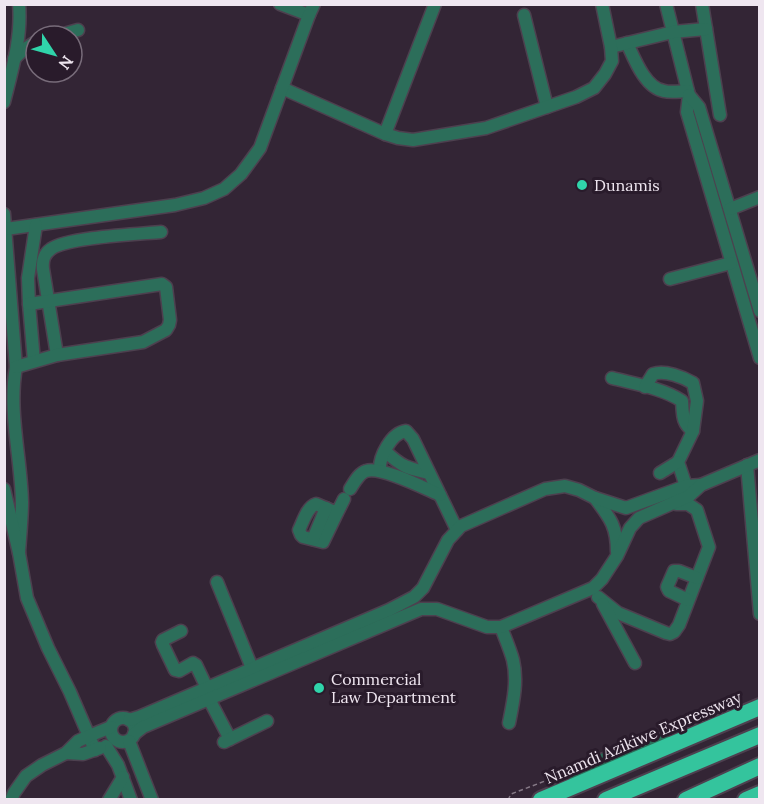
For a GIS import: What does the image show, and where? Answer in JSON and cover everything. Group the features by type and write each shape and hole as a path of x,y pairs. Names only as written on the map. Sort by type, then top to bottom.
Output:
{"highway":[{"name":"Nnamdi Azikiwe Expressway","path":"541,800 759,707"},
{"path":"606,800 759,735"},
{"path":"686,800 759,766"},
{"path":"746,800 759,794"}],"street":[{"path":"4,102 19,31 19,4"},
{"path":"6,229 175,205 204,198 225,189 241,174 260,147 311,10 280,4"},
{"path":"385,134 435,4"},
{"path":"282,88 398,138 414,140 486,128 576,97 594,88 606,74 612,61 602,4"},
{"path":"666,4 689,93 687,112 759,358"},
{"path":"702,4 720,115"},
{"path":"524,15 547,107"},
{"path":"611,47 673,32 706,29"},
{"path":"627,43 640,72 650,83 662,92 689,93"},
{"path":"13,60 24,49"},
{"path":"689,93 699,107 759,311"},
{"path":"707,182 720,178"},
{"path":"730,210 759,197"},
{"path":"4,214 16,367 14,378 15,427 22,502 19,553"},
{"path":"34,361 28,278 36,225"},
{"path":"57,355 43,261 49,250 58,244 75,241 161,232"},
{"path":"670,279 731,263"},
{"path":"16,367 57,355 142,342 166,330 170,320 166,287 160,284 29,304"},
{"path":"645,387 653,374 662,372 693,383 697,401 693,431 678,462 660,473"},
{"path":"612,378 658,390 682,401 684,423 693,431"},
{"path":"380,470 379,464 385,451 400,432 406,431 413,439 457,531"},
{"path":"385,451 405,467 429,473"},
{"path":"678,462 687,491"},
{"path":"66,753 83,754 252,669 414,597 423,588 448,540 461,526 545,489 565,486 626,508 687,491 753,462 759,614"},
{"path":"332,511 316,504 310,507 300,533 303,537 322,542 332,511 365,471 380,470 440,495"},
{"path":"4,489 27,598 88,735"},
{"path":"208,693 421,609 437,609 487,627 501,627 596,592 635,521 672,504 687,491"},
{"path":"595,498 609,516 617,535 617,556"},
{"path":"596,592 618,613 670,634 674,632 709,547 697,510 688,504 672,504"},
{"path":"688,600 669,591 667,587 674,571 697,578"},
{"path":"217,582 252,669"},
{"path":"596,592 635,663"},
{"path":"501,627 514,670 515,683 509,723"},
{"path":"181,631 163,640 163,645 175,670 179,671 194,663 198,667 227,740 267,721"},
{"path":"10,800 26,776 66,753 88,735 111,727 120,718 124,734 152,800"},
{"path":"111,727 112,735 124,734"},
{"path":"88,735 124,734"},
{"path":"124,734 118,765 131,800"},
{"path":"109,800 123,777"}],"path":[{"path":"508,800 511,794 562,774"}],"place":[{"name":"Dunamis","path":"582,185"},
{"name":"Commercial Law Department","path":"319,688"}]}
